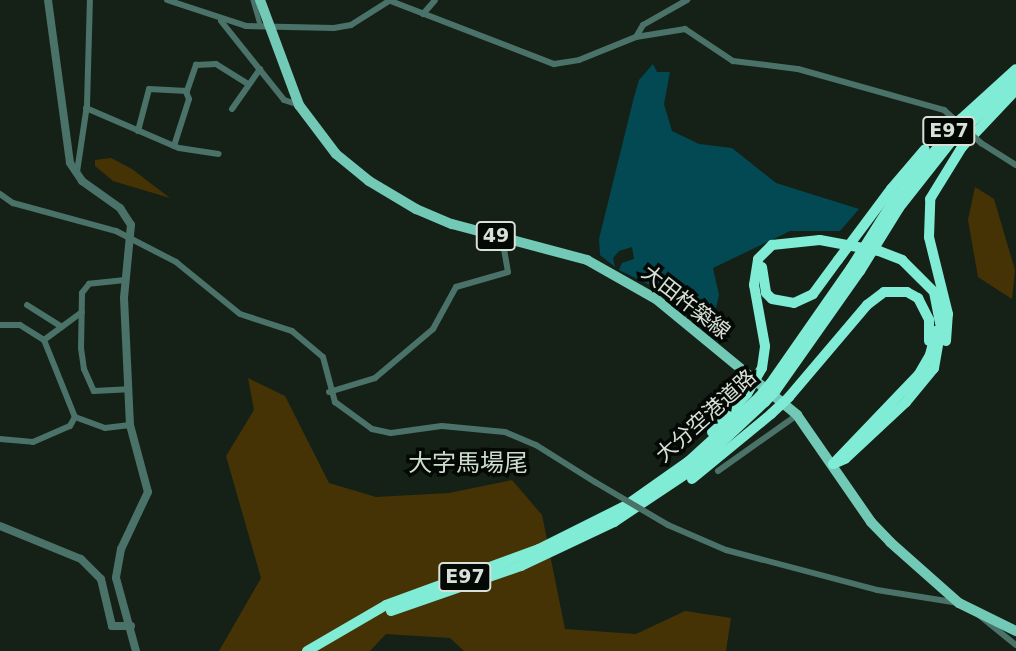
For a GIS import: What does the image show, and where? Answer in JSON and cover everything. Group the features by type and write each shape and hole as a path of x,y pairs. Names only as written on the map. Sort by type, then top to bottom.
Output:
{"highway":[{"path":"929,368 935,340 936,312 925,288 902,266 878,255 830,244 795,245 766,258 762,285 772,299 801,301 813,294 838,260 891,189 964,109 1016,68"},
{"name":"大分空港道路","path":"318,651 390,611 560,550 614,523 682,478 773,387 856,270 896,205 952,128 1016,68"},
{"name":"大分空港道路","path":"896,205 951,142 1016,80"},
{"path":"929,368 949,328 929,237 930,200 962,147 1016,90"},
{"path":"625,506 695,449 747,394 762,368 765,345 755,270 758,259 772,245 799,239 837,241 879,251 915,270 934,292 940,310 941,346 906,402 845,459 833,464"},
{"path":"560,550 651,507 713,464 789,397 867,305 884,292 907,292 925,307 929,368"},
{"name":"大分空港道路","path":"307,651 386,605 539,549 625,506 699,453 762,399"}],"main road":[{"name":"大田杵築線","path":"262,0 267,26 299,105 336,154 369,181 416,209 502,238 587,260 627,280 797,415 871,522 959,603 1016,631"}],"street":[{"path":"48,0 65,140 77,173 127,216 132,241 125,280 130,425 148,492 117,562 119,593 131,626 136,651"},
{"path":"77,173 86,108 90,0"},
{"path":"167,0 221,21 267,26 345,27 388,0 554,64 579,60 636,37 685,29 733,61 798,69 944,110 981,143 1016,165"},
{"path":"253,0 267,26"},
{"path":"423,14 435,0"},
{"path":"636,37 643,25 687,0"},
{"path":"221,21 284,100 299,105"},
{"path":"174,146 189,99 186,92 197,65 216,64 248,84"},
{"path":"232,109 260,69"},
{"path":"138,131 149,89 186,92"},
{"path":"86,108 174,146 219,154"},
{"path":"0,194 13,203 100,226 176,261 240,314 277,323 319,350 329,392 352,417 384,434 442,426 505,432 536,444 668,525 726,550 877,590 959,603"},
{"path":"329,392 375,378 433,329 456,287 508,272 502,238"},
{"path":"125,280 89,284 82,293 81,348 90,386 94,391 128,388"},
{"path":"27,305 62,327"},
{"path":"44,340 82,312"},
{"path":"0,325 20,326 44,340 75,417 104,429 130,425"},
{"path":"718,471 797,415"},
{"path":"0,439 33,442 70,426 75,417"},
{"path":"0,526 81,559 101,579 112,626 131,626"},
{"path":"979,615 1016,645"}],"shaded area":[{"path":"111,158 132,169 170,198 113,181 95,166 95,160"},
{"path":"975,187 994,199 1015,270 1012,299 978,277 968,220"},
{"path":"248,378 285,396 329,483 376,497 449,493 512,480 542,515 565,629 636,634 685,611 731,618 726,651 464,651 450,638 386,634 370,651 219,651 261,578 226,456 254,410"}],"water":[{"path":"653,64 657,72 670,72 664,104 672,131 699,144 732,148 776,183 859,209 840,231 790,231 713,268 719,295 715,312 705,322 670,295 619,270 622,263 634,259 632,247 619,251 613,258 615,267 600,255 599,239 634,97 639,80"}],"district":[{"name":"大字馬場尾","path":"468,464"}]}
